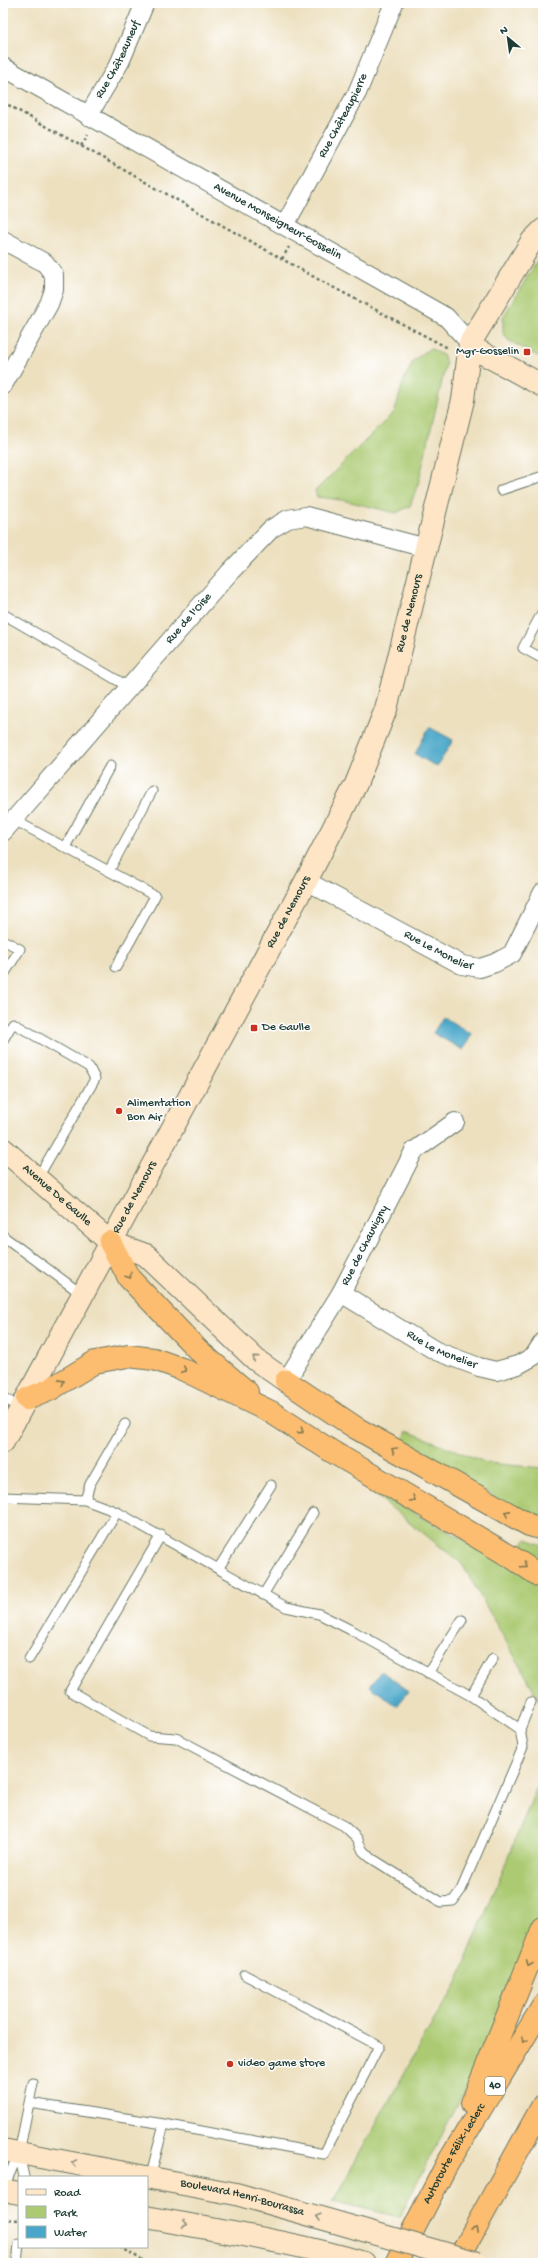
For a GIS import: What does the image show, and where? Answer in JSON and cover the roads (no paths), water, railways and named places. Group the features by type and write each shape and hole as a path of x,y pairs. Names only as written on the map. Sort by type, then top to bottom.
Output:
{"highway":[{"path":"110,1242 129,1278 198,1350 271,1412"},
{"path":"24,1404 95,1362 128,1356 154,1359 182,1369 271,1412 331,1451 513,1558 543,1578"},
{"path":"286,1381 356,1428 529,1525 543,1529"},
{"path":"446,2166 543,1928"},
{"name":"Autoroute Félix-Leclerc","path":"396,2263 446,2166 543,2006"},
{"path":"456,2263 543,2105"},
{"path":"504,2177 543,2126"}],"street":[{"name":"Rue Châteauneuf","path":"88,116 120,62 145,3"},
{"name":"Rue Châteaupierre","path":"285,225 357,93 394,3"},
{"name":"Avenue Monseigneur-Gosselin","path":"3,67 446,317 469,348 475,349 543,386"},
{"path":"469,348 532,241 543,230"},
{"path":"3,240 45,263 54,275 54,290 49,304 3,385"},
{"name":"Rue de Nemours","path":"3,1442 306,881 356,784 386,709 463,400 469,348"},
{"name":"Rue de l'Oise","path":"8,826 229,573 271,529 288,519 306,516 426,548"},
{"name":"Rue Le Monelier","path":"306,881 462,965 480,968 495,963 512,954 543,892"},
{"name":"Rue de Chauvigny","path":"286,1381 341,1293 414,1151 455,1122"},
{"name":"Avenue De Gaulle","path":"3,1149 110,1242"},
{"path":"110,1242 146,1254 256,1360 286,1381"},
{"name":"Rue Le Monelier","path":"341,1293 436,1352 479,1367 496,1371 518,1365 534,1356 543,1342"},
{"name":"Boulevard Henri-Bourassa","path":"11,2152 139,2176"},
{"name":"Boulevard Henri-Bourassa","path":"150,2178 236,2194 478,2263"},
{"path":"3,2190 18,2193"},
{"path":"148,2217 341,2256 364,2263"}],"lane":[{"path":"501,490 543,476"},
{"path":"543,611 523,648 543,660"},
{"path":"3,614 129,687"},
{"path":"65,847 110,766"},
{"path":"109,872 152,791"},
{"path":"8,826 65,847 155,896 116,966"},
{"path":"3,940 20,949 3,976"},
{"path":"3,1040 13,1023 89,1067 95,1079 37,1179"},
{"path":"3,1236 83,1295"},
{"path":"3,1396 24,1404"},
{"path":"85,1500 90,1484 125,1424"},
{"path":"218,1569 271,1485"},
{"path":"3,1497 85,1500 116,1512 161,1535 286,1607 319,1614 337,1623 471,1696 520,1729"},
{"path":"29,1659 116,1512"},
{"path":"263,1595 313,1513"},
{"path":"161,1535 70,1691 149,1736 176,1738 344,1826 357,1838 363,1851 371,1858 441,1902 453,1901 461,1890 523,1747 520,1729 531,1702"},
{"path":"428,1673 462,1620"},
{"path":"471,1696 493,1658"},
{"path":"29,2103 164,2124 324,2154 379,2046 245,1975"},
{"path":"3,2190 11,2152 29,2103 33,2083"},
{"path":"150,2178 164,2124"},
{"path":"11,2152 23,2176"},
{"path":"17,2263 19,2248"}],"water":[{"path":"429,727 453,740 437,767 415,754"},
{"path":"443,1017 472,1034 463,1050 433,1033"},
{"path":"381,1671 409,1691 397,1706 370,1686"}],"place":[{"name":"Mgr-Gosselin","path":"527,352"},
{"name":"De Gaulle","path":"254,1028"},
{"name":"Alimentation Bon Air","path":"119,1111"},
{"name":"video game store","path":"230,2064"}]}
